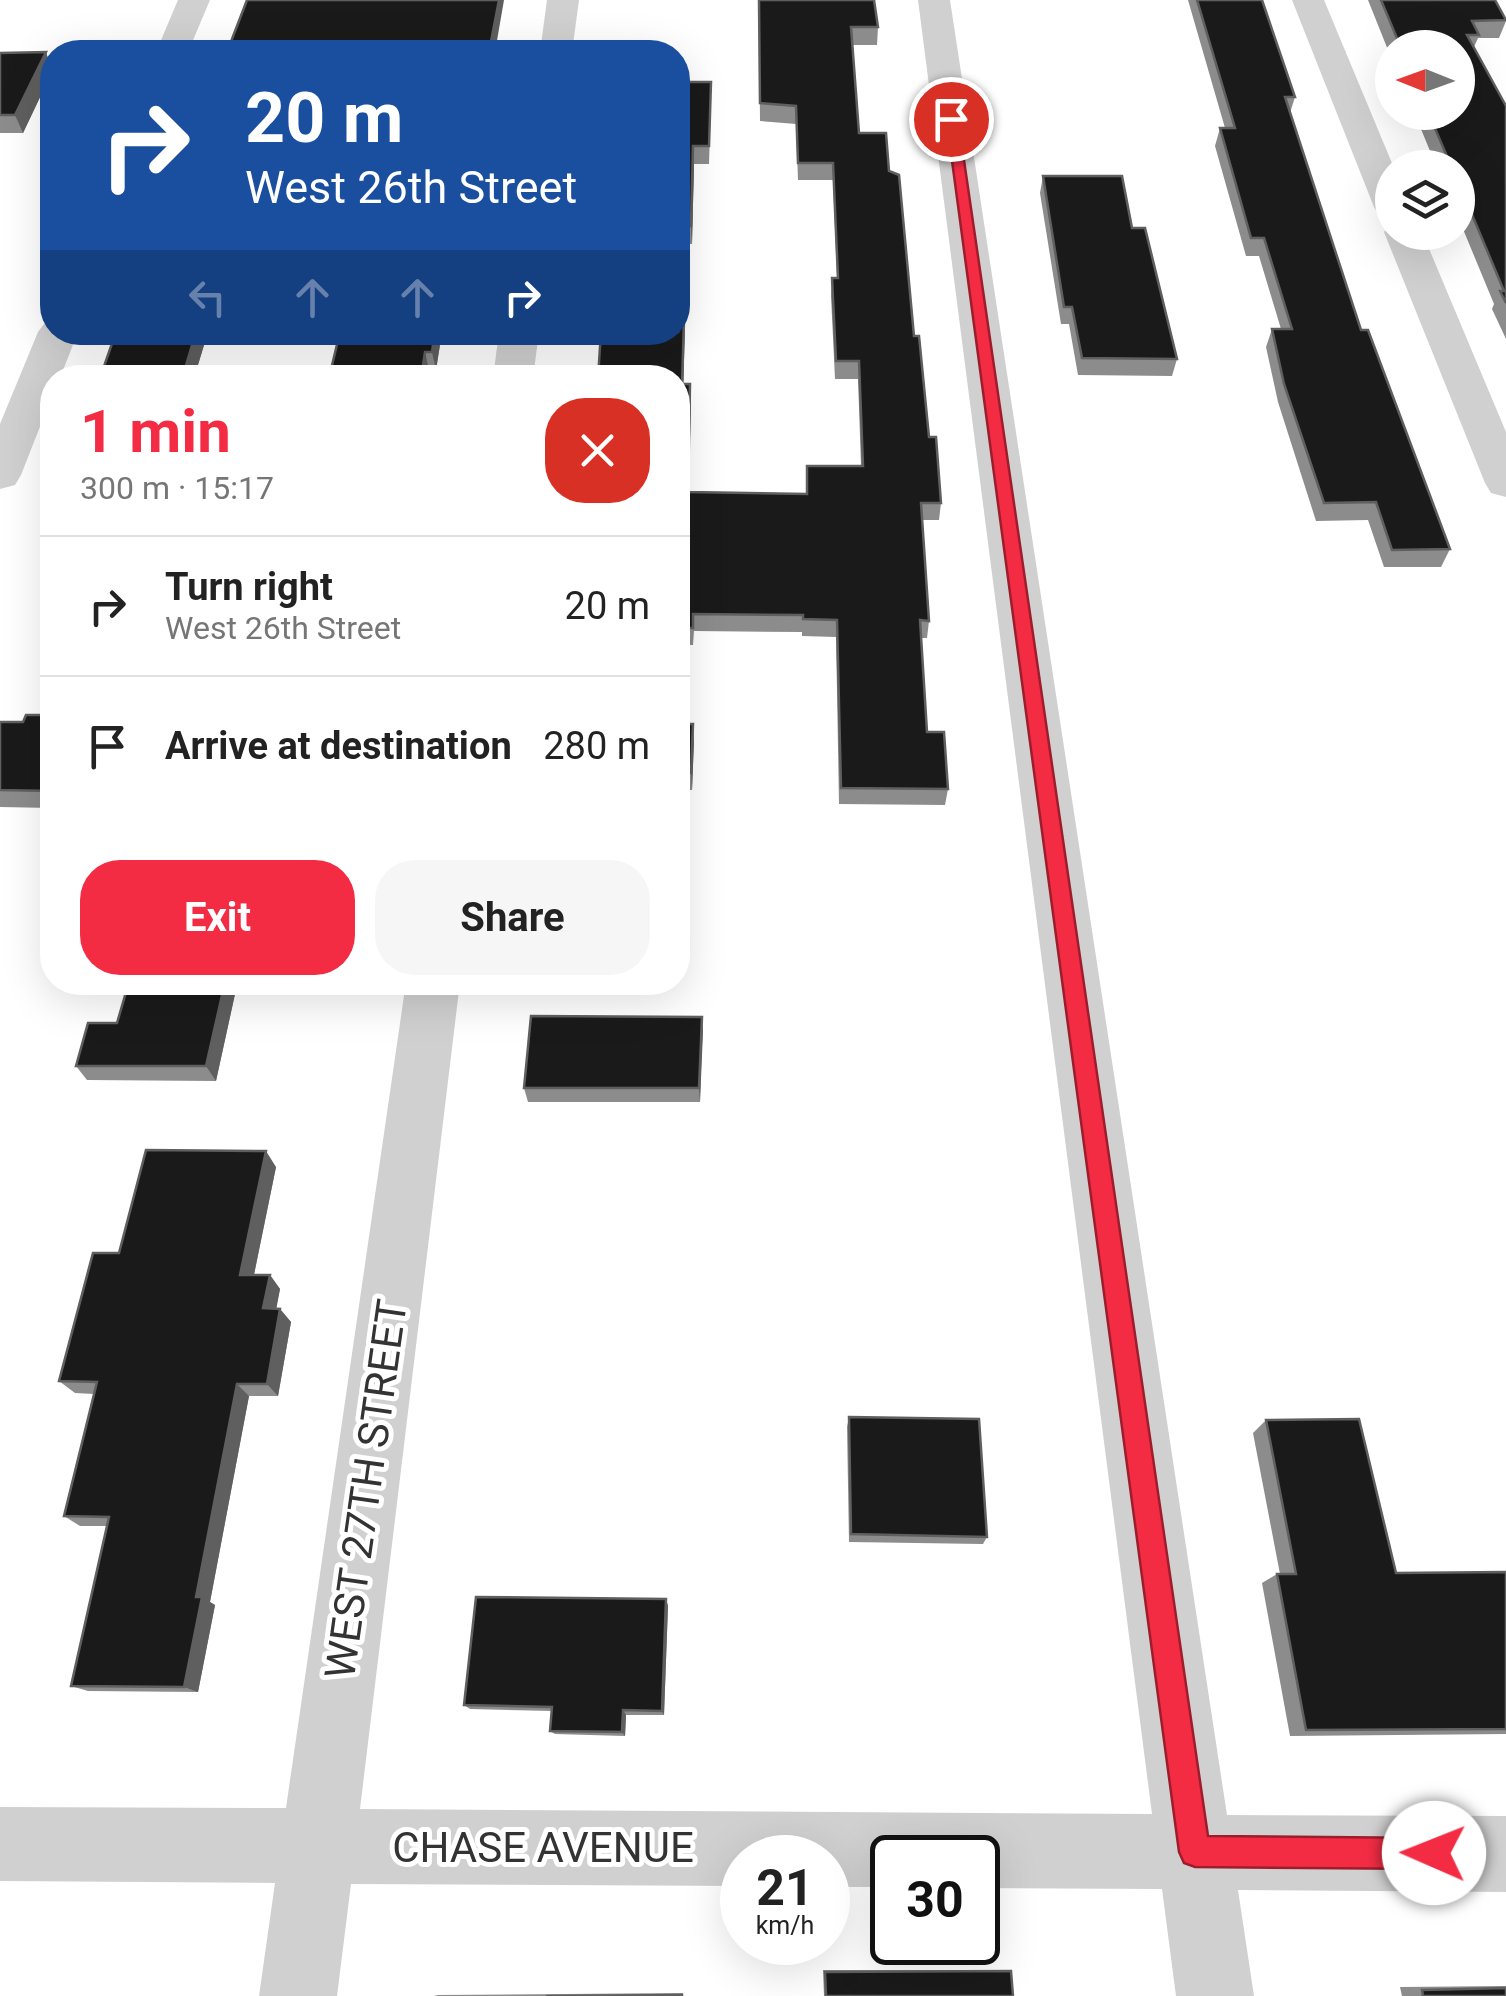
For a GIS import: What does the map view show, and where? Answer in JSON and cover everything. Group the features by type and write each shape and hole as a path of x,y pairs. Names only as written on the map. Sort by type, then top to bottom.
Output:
{"street":[{"path":"177,40 194,0"},
{"path":"558,40 563,0"},
{"path":"934,0 1215,1996"},
{"path":"1308,0 1375,164"},
{"path":"1410,250 1506,482"},
{"path":"0,475 40,376"},
{"name":"WEST 27TH STREET","path":"298,1996 431,995"},
{"name":"CHASE AVENUE","path":"0,1844 1506,1854"}],"building":[{"path":"247,0 499,0 491,40 232,40"},
{"path":"759,0 874,0 878,27 851,27 859,133 886,133 889,171 899,175 914,336 919,336 929,437 936,437 941,503 921,503 929,621 920,620 927,732 944,732 948,789 841,788 837,620 803,619 803,615 693,614 690,628 690,492 807,494 807,466 863,466 859,361 836,361 832,278 838,278 833,163 798,163 796,106 760,103"},
{"path":"1197,0 1262,0 1295,97 1285,97 1361,330 1368,330 1450,549 1392,550 1376,502 1324,503 1284,384 1272,329 1292,329 1264,238 1251,238 1220,128 1235,128"},
{"path":"1381,0 1495,0 1506,20 1472,21 1479,35 1475,35 1475,30 1394,30"},
{"path":"1475,50 1506,106 1506,303 1475,222 1475,150 1444,150 1436,130 1475,130"},
{"path":"40,52 40,64 15,115 0,115 0,53"},
{"path":"690,82 711,82 709,146 693,146 691,226"},
{"path":"1043,176 1122,176 1132,228 1145,228 1177,359 1082,358 1072,307 1064,307"},
{"path":"111,345 192,345 186,365 104,365"},
{"path":"337,345 433,345 432,352 425,352 423,365 332,365"},
{"path":"600,345 683,345 683,365 599,365"},
{"path":"26,715 40,715 40,791 0,790 0,722 23,722"},
{"path":"690,724 693,724 691,773"},
{"path":"125,995 222,995 206,1066 76,1066 88,1023 117,1023"},
{"path":"531,1016 702,1017 699,1088 524,1088"},
{"path":"146,1150 266,1151 240,1275 270,1275 263,1308 280,1309 267,1384 237,1384 196,1597 202,1597 184,1687 71,1686 109,1517 64,1516 97,1382 59,1381 93,1253 119,1253"},
{"path":"849,1417 979,1419 987,1537 851,1534"},
{"path":"1359,1419 1396,1573 1506,1572 1506,1729 1306,1730 1277,1574 1296,1574 1266,1420"},
{"path":"476,1597 666,1599 662,1711 623,1710 622,1732 550,1731 552,1707 464,1705"},
{"path":"1011,1971 1013,1996 826,1996 825,1972"},
{"path":"1506,1988 1506,1996 1423,1996 1422,1990"},
{"path":"682,1995 682,1996 546,1996"}],"route":[{"path":"951,119 1195,1852 1434,1853"}]}
